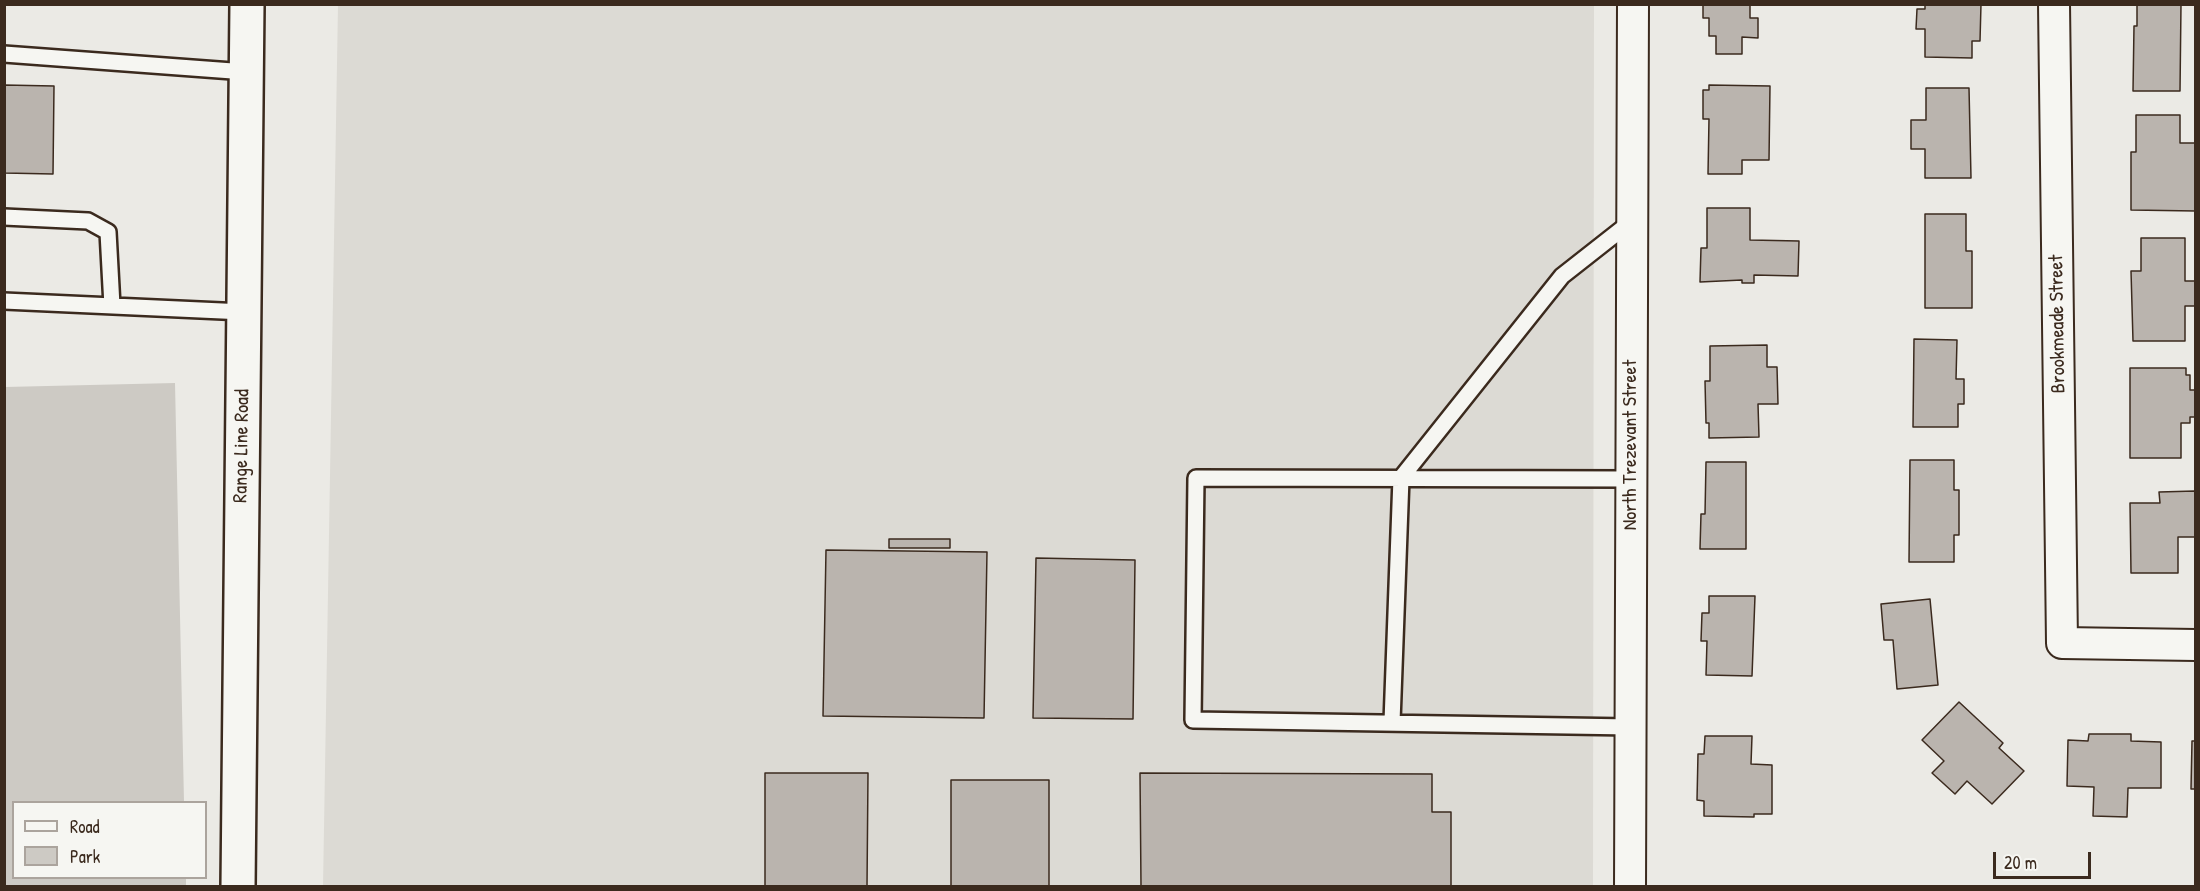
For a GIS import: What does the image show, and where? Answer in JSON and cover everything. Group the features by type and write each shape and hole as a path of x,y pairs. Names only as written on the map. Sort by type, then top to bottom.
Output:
{"main road":[{"name":"Range Line Road","path":"238,886 247,4"}],"street":[{"name":"North Trezevant Street","path":"1630,886 1633,4"},
{"name":"Brookmeade Street","path":"2054,4 2062,643 2196,645"}],"lane":[{"path":"4,54 246,72"},
{"path":"4,217 88,221 108,232 112,306"},
{"path":"1392,722 1401,478 1562,276 1632,221"},
{"path":"4,301 244,312"},
{"path":"1630,479 1197,478 1192,720 1631,727"}],"shaded area":[{"path":"338,5 1594,5 1593,886 323,886"}],"green space":[{"path":"175,383 184,801 12,801 12,879 186,879 186,886 5,886 5,387"}],"building":[{"path":"1703,4 1750,4 1750,18 1758,18 1758,38 1742,37 1742,54 1716,54 1716,36 1709,36 1709,18 1703,18"},
{"path":"1925,4 1981,4 1980,41 1972,41 1972,58 1925,57 1925,29 1916,29 1917,9 1925,9"},
{"path":"2137,4 2181,4 2180,91 2133,91 2134,26 2137,26"},
{"path":"4,85 54,86 53,174 4,173"},
{"path":"1709,85 1770,86 1769,160 1742,160 1742,174 1708,174 1709,119 1703,119 1703,90 1709,90"},
{"path":"1926,88 1969,88 1971,178 1925,178 1925,149 1911,149 1911,120 1926,120"},
{"path":"2136,115 2180,115 2180,143 2196,143 2196,211 2131,210 2131,152 2136,152"},
{"path":"1707,208 1750,208 1750,240 1799,241 1798,276 1754,275 1754,283 1742,283 1742,280 1700,282 1701,248 1707,248"},
{"path":"1925,214 1966,214 1966,251 1972,251 1972,308 1925,308"},
{"path":"2141,238 2185,238 2185,281 2196,281 2196,306 2185,306 2185,341 2133,341 2131,271 2141,271"},
{"path":"1914,339 1957,340 1956,379 1964,379 1964,404 1958,404 1958,427 1913,427"},
{"path":"1767,345 1767,367 1777,367 1778,404 1758,404 1759,437 1709,438 1709,423 1706,423 1705,381 1710,381 1710,346"},
{"path":"2130,368 2186,368 2186,375 2190,375 2190,390 2196,390 2196,417 2190,417 2190,423 2181,423 2181,458 2130,458"},
{"path":"1910,460 1954,460 1954,490 1959,490 1959,535 1954,535 1954,562 1909,562"},
{"path":"1706,462 1746,462 1746,549 1700,549 1701,514 1705,514"},
{"path":"2195,491 2196,537 2178,537 2178,573 2131,573 2130,503 2160,503 2159,492"},
{"path":"889,539 950,539 950,548 889,548"},
{"path":"826,550 987,552 984,718 823,716"},
{"path":"1036,558 1135,560 1133,719 1033,718"},
{"path":"1709,596 1755,596 1752,676 1706,675 1707,641 1701,641 1702,613 1709,613"},
{"path":"1930,599 1938,685 1897,689 1893,640 1884,640 1881,604"},
{"path":"1959,702 2003,743 1999,748 2024,771 1992,804 1967,781 1955,794 1932,773 1944,761 1922,740"},
{"path":"2089,734 2131,734 2131,741 2161,742 2161,788 2128,788 2127,817 2093,816 2094,787 2067,786 2068,740 2088,741"},
{"path":"1705,736 1752,736 1751,764 1772,765 1772,814 1754,814 1754,817 1704,816 1704,801 1697,800 1698,754 1704,754"},
{"path":"2192,741 2196,741 2196,789 2191,789"},
{"path":"765,773 868,773 867,886 765,886"},
{"path":"1140,773 1432,774 1432,812 1451,812 1451,886 1141,886"},
{"path":"951,780 1049,780 1049,886 951,886"}]}
